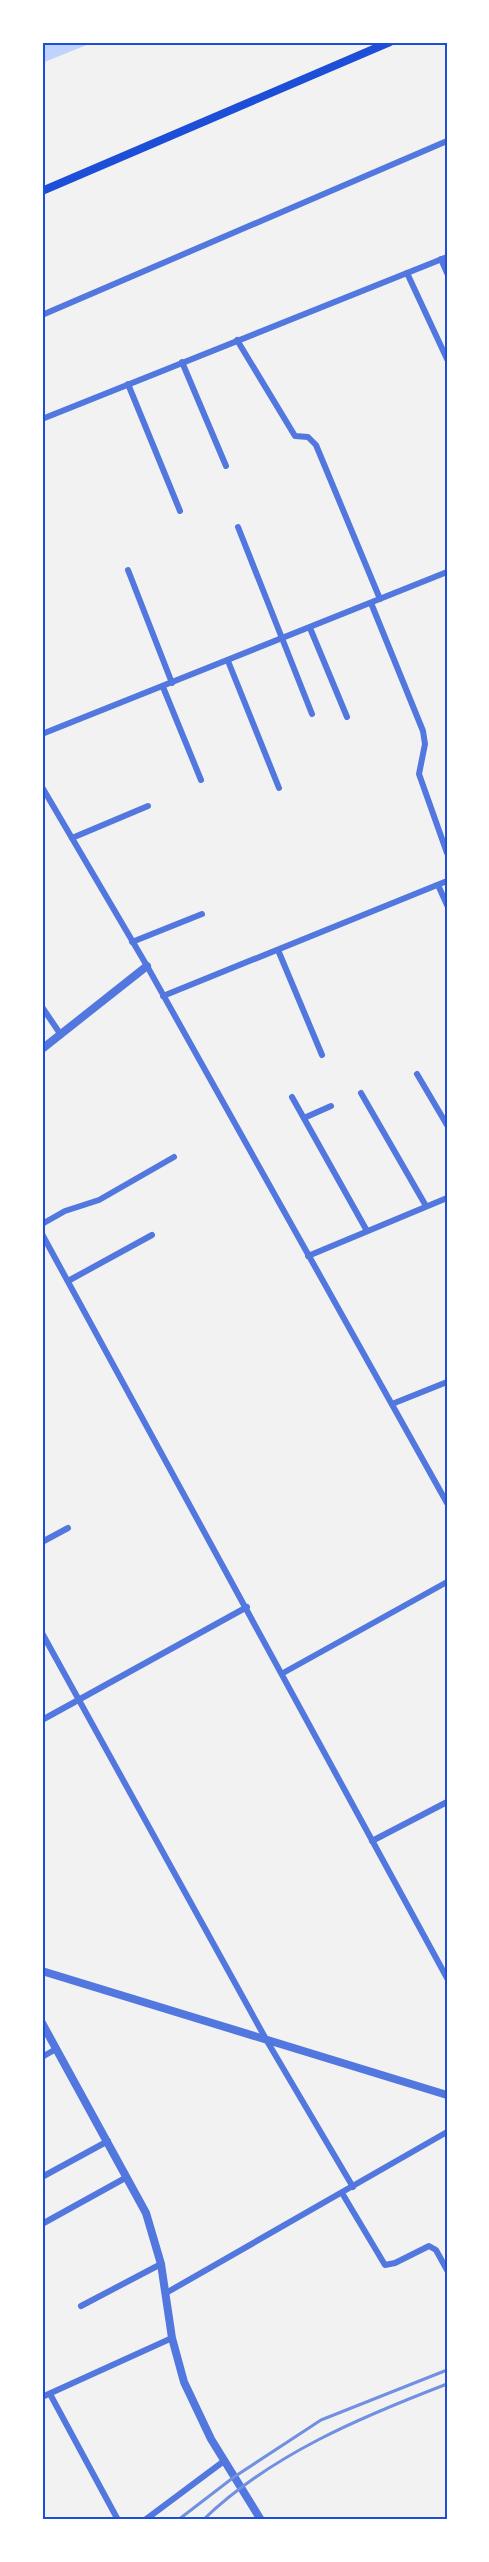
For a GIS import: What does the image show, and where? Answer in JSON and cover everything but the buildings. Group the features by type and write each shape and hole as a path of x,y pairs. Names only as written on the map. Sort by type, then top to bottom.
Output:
{"main road":[{"path":"42,191 390,42"}],"street":[{"path":"42,315 447,141"},
{"path":"42,419 444,258 447,273"},
{"path":"407,273 447,359"},
{"path":"237,340 295,436 308,437 315,445 380,599"},
{"path":"182,362 226,466"},
{"path":"128,384 180,511"},
{"path":"238,527 312,714"},
{"path":"128,570 172,683"},
{"path":"42,734 447,572"},
{"path":"371,603 423,731 425,744 419,774 447,853"},
{"path":"310,628 347,717"},
{"path":"228,661 279,788"},
{"path":"163,687 201,780"},
{"path":"42,788 147,966 447,1503"},
{"path":"72,838 148,806"},
{"path":"163,996 447,881"},
{"path":"438,885 447,905"},
{"path":"132,942 202,914"},
{"path":"278,950 322,1055"},
{"path":"42,1049 147,966"},
{"path":"42,1007 61,1035"},
{"path":"417,1074 447,1125"},
{"path":"361,1093 426,1206"},
{"path":"292,1097 367,1231"},
{"path":"304,1118 331,1106"},
{"path":"42,1224 71,1209 99,1200 174,1157"},
{"path":"308,1256 447,1198"},
{"path":"42,1234 247,1606 447,1978"},
{"path":"68,1281 152,1235"},
{"path":"392,1404 447,1382"},
{"path":"42,1542 68,1528"},
{"path":"283,1673 447,1582"},
{"path":"42,1720 247,1606"},
{"path":"42,1634 267,2041 353,2187"},
{"path":"372,1841 447,1802"},
{"path":"42,1971 447,2095"},
{"path":"42,2023 108,2141 153,2230 161,2264 172,2338 190,2397 224,2461 261,2520"},
{"path":"42,2057 56,2049"},
{"path":"166,2293 447,2132"},
{"path":"42,2177 108,2141"},
{"path":"42,2224 127,2177"},
{"path":"342,2193 385,2265 395,2264 429,2246 436,2250 447,2270"},
{"path":"81,2306 161,2264"},
{"path":"42,2397 172,2338"},
{"path":"50,2394 118,2520"},
{"path":"145,2520 224,2461"}],"water":[{"path":"42,42 94,42 42,63"}],"railway":[{"path":"178,2520 234,2477 321,2420 447,2370"},
{"path":"203,2520 229,2497 287,2457 350,2424 447,2384"}]}
